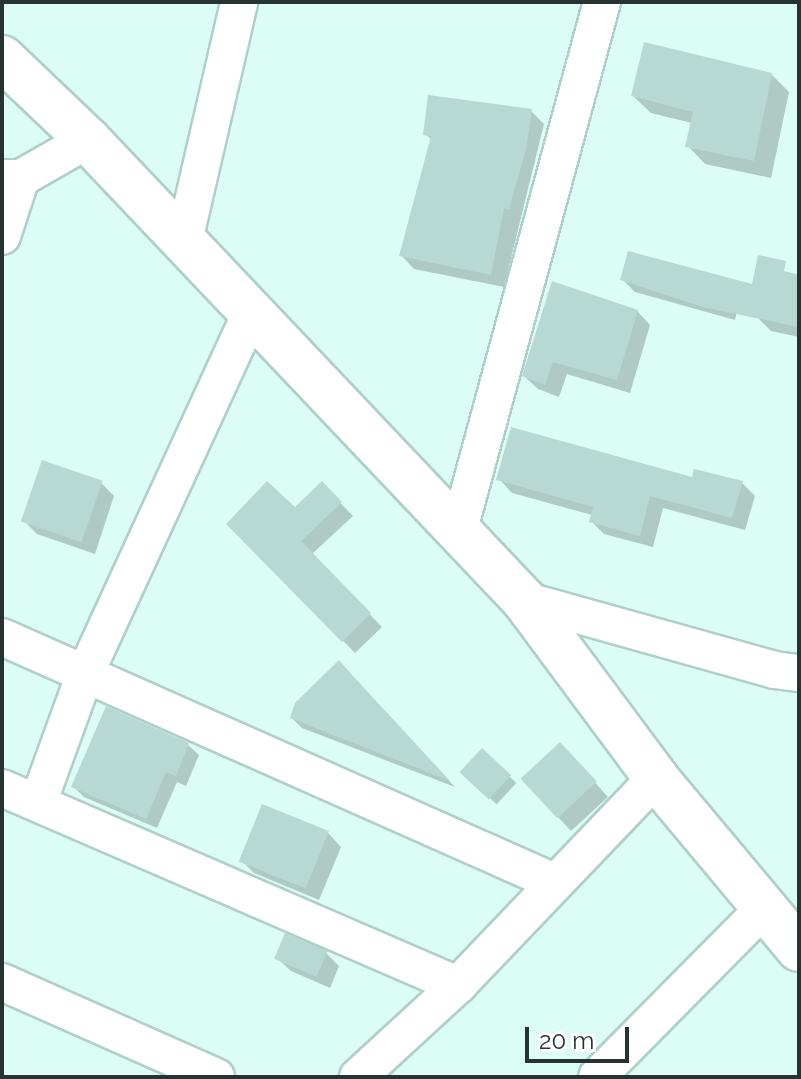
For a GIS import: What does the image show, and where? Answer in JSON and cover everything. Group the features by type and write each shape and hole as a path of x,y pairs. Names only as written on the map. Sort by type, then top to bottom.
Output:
{"street":[{"path":"184,241 239,2"},
{"path":"458,533 602,2"},
{"path":"2,58 88,140 524,600 656,778 799,949"},
{"path":"2,236 12,178 88,140"},
{"path":"38,803 85,674 251,313"},
{"path":"524,600 799,673"},
{"path":"2,637 554,882"},
{"path":"358,1077 458,985 656,778"},
{"path":"2,788 458,985"},
{"path":"597,1077 764,908"},
{"path":"2,982 216,1077"}],"building":[{"path":"644,42 772,73 754,161 685,147 693,112 631,96"},
{"path":"428,95 532,109 526,149 509,209 504,208 491,275 399,256 431,136 423,135"},
{"path":"628,251 752,284 758,255 786,261 784,271 799,275 799,327 703,307 620,280"},
{"path":"552,281 638,310 617,380 553,362 545,385 522,376"},
{"path":"511,427 692,477 694,469 743,481 732,518 650,496 640,536 589,522 593,507 496,480"},
{"path":"42,460 103,481 81,542 21,521"},
{"path":"267,481 295,507 322,481 342,502 301,541 371,613 342,642 226,524"},
{"path":"339,660 450,781 290,718 295,703"},
{"path":"106,706 189,743 176,776 166,772 146,819 71,787"},
{"path":"560,742 597,781 557,818 521,779"},
{"path":"482,748 511,775 489,799 459,772"},
{"path":"262,804 329,831 306,888 239,861"},
{"path":"285,933 327,951 316,977 274,959"}]}
